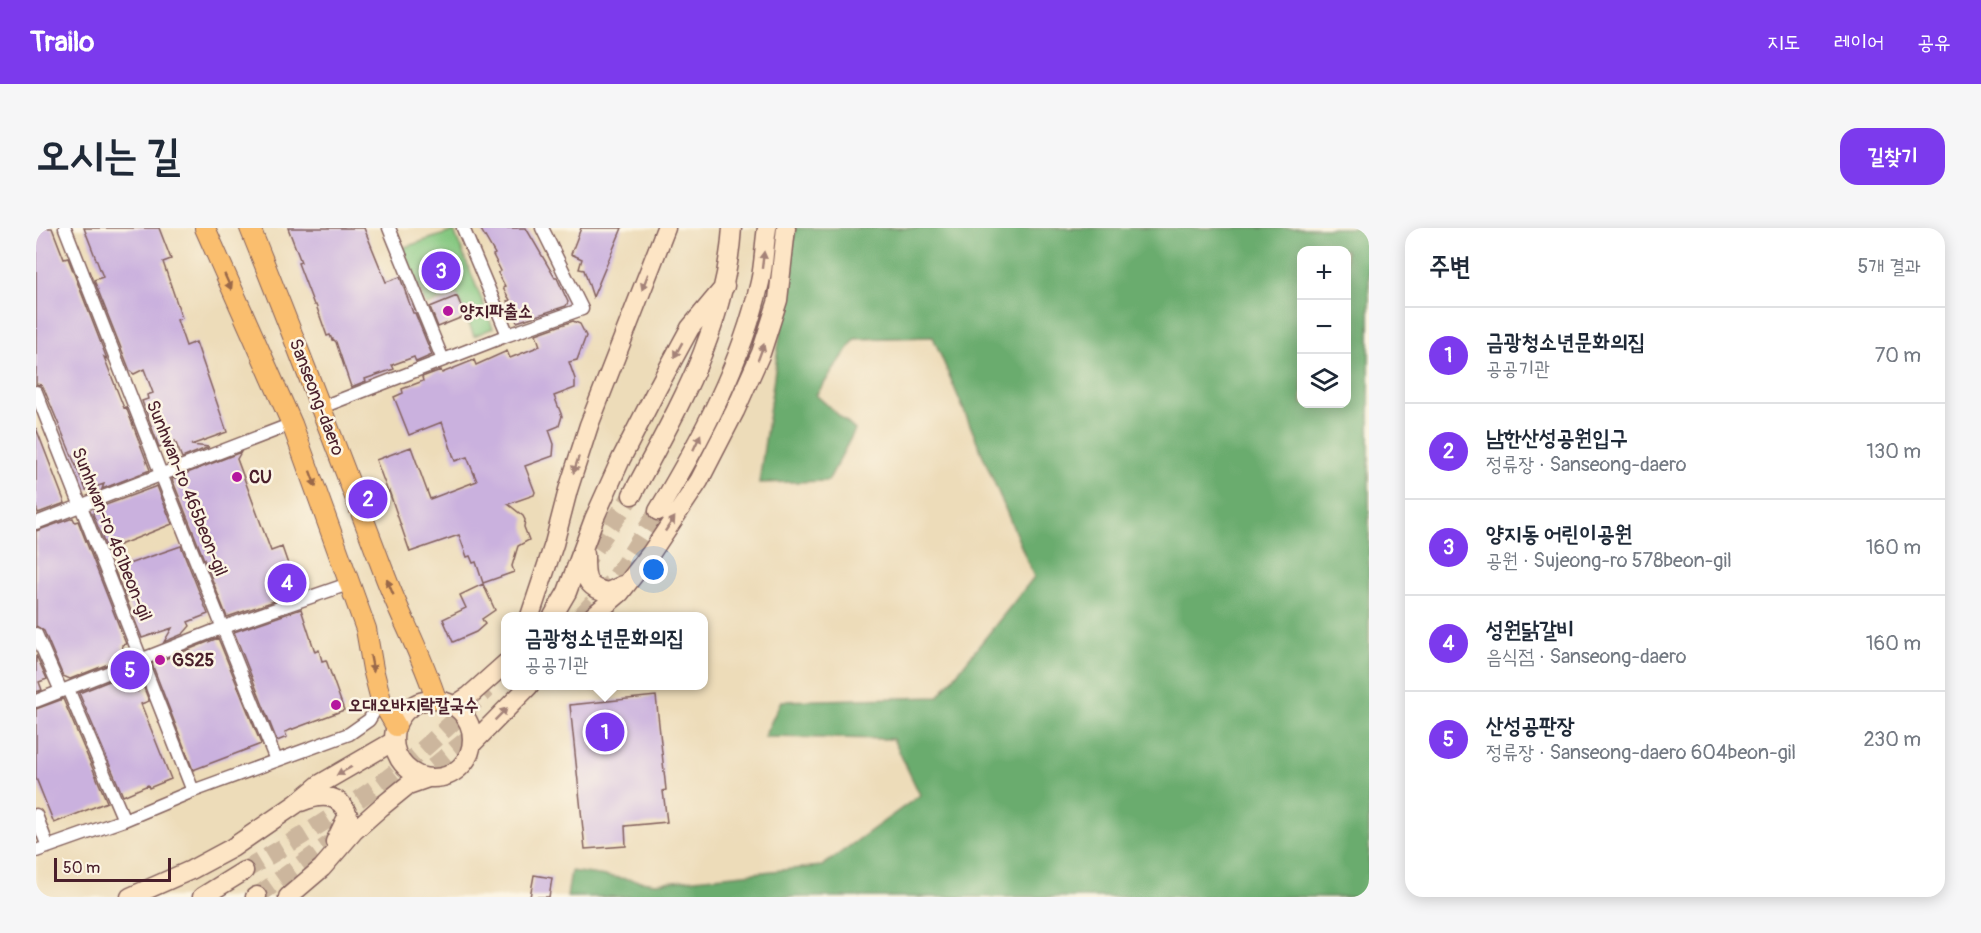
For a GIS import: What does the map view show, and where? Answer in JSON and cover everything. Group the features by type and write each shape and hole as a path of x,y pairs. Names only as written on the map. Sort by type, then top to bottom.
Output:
{"main road":[{"name":"Sanseong-daero","path":"205,228 292,424 351,583 366,629 381,700 395,734"},
{"name":"Sanseong-daero","path":"250,228 322,407 386,576 421,654 436,699"},
{"path":"531,612 589,425 666,228"},
{"path":"632,495 693,380 711,334 725,286 732,228"},
{"path":"658,511 691,456 742,345 760,281 767,228"},
{"path":"598,612 620,593 651,553 699,482 735,411 761,353 778,300 786,228"},
{"path":"555,612 567,592 594,519 621,459 657,389 690,328 725,286"},
{"path":"585,546 585,572 593,587 608,592 628,582"},
{"path":"455,705 469,696 501,667"},
{"path":"473,743 525,690"},
{"path":"288,897 322,868 354,831 408,785 428,778 445,776 455,772 463,764 473,743 469,722 455,705 436,699 423,700 402,714 395,734 397,754 404,766 415,774 428,778"},
{"path":"130,897 191,870 232,848 395,734"},
{"path":"296,804 325,796 344,805 348,815 322,868"},
{"path":"202,897 244,871"}],"street":[{"name":"Sunhwan-ro 465beon-gil","path":"65,228 276,760"},
{"path":"389,228 443,360"},
{"path":"463,228 508,335"},
{"path":"322,407 582,309 542,228"},
{"name":"Sunhwan-ro 461beon-gil","path":"36,392 193,791"},
{"path":"36,523 292,424"},
{"path":"36,700 224,627 351,583"},
{"path":"36,634 124,820"},
{"path":"36,815 42,849 349,734 369,720 381,700"}],"green space":[{"path":"795,228 1369,228 1369,897 567,897 571,871 655,883 822,866 920,795 893,739 764,737 781,701 938,697 1034,577 933,337 855,339 816,395 855,430 828,481 759,483"},
{"path":"454,231 493,328 474,336 457,294 426,305 402,248"}],"building":[{"path":"36,228 52,228 64,259 68,258 107,359 104,357 150,470 102,489 104,484 86,490 44,389 41,385 36,384"},
{"path":"84,228 159,228 171,259 163,262 182,318 177,320 186,346 196,342 227,432 191,445 209,447 182,458 175,441 159,447 142,401 148,399 147,395 153,393 144,369 134,374 130,371 94,280 103,277"},
{"path":"288,228 364,228 386,282 400,277 432,355 416,362 414,357 392,365 394,369 365,379 366,381 351,387 336,342 330,335 327,336 316,305 314,305"},
{"path":"480,228 526,228 557,278 568,302 566,306 517,322 507,301 510,300 498,273 501,271 493,255 495,254"},
{"path":"581,228 622,228 593,297 584,270 579,269 582,259 571,254"},
{"name":"양지파출소","path":"457,296 465,316 438,327 430,307"},
{"path":"573,321 580,324 586,336 577,360 569,362 575,379 575,388 554,396 562,416 559,426 549,430 554,444 553,456 525,466 535,492 534,495 508,504 523,516 529,540 518,546 512,566 514,572 483,583 476,562 473,563 470,556 467,557 459,535 410,552 376,460 411,447 430,499 477,481 467,457 455,461 442,422 409,435 394,397 403,393 402,389 423,381 422,377 441,370 442,373 474,360 476,365 507,351 510,358 540,346 536,334"},
{"path":"36,428 65,503 38,513 36,507"},
{"path":"241,452 237,459 271,551 282,547 297,590 294,591 295,594 227,617 172,479"},
{"path":"157,486 172,524 107,550 93,514 95,509"},
{"path":"73,518 75,522 78,521 126,644 122,645 126,657 70,679 63,676 44,631 36,626 36,531"},
{"path":"181,546 208,614 188,622 190,626 183,634 164,642 172,628 142,638 114,569"},
{"path":"483,584 495,610 482,619 485,624 476,632 453,642 443,619 466,608 460,595"},
{"path":"301,609 315,652 319,650 322,661 326,660 344,710 285,732 287,737 277,741 234,632"},
{"path":"218,638 261,744 193,770 152,664"},
{"path":"36,655 47,679 39,682 42,690 36,692"},
{"path":"132,672 138,691 142,683 149,701 141,704 171,779 149,788 148,785 123,796 79,693"},
{"path":"656,696 667,822 625,826 626,846 585,849 570,705"},
{"path":"63,699 107,802 54,823 36,778 36,709"},
{"path":"534,875 552,878 549,897 530,897"}],"tunnel":[{"path":"580,570 632,495"},
{"path":"585,612 616,577 658,511"},
{"path":"244,871 380,784 422,750 487,690"},
{"path":"412,784 481,728"},
{"path":"257,896 346,832"}],"place":[{"name":"양지동 어린이공원","path":"441,271"},
{"name":"양지파출소","path":"448,311"},
{"name":"CU","path":"237,477"},
{"name":"남한산성공원입구","path":"368,499"},
{"name":"성원닭갈비","path":"287,583"},
{"name":"GS25","path":"160,660"},
{"name":"산성공판장","path":"130,670"},
{"name":"오대오바지락칼국수","path":"336,705"},
{"name":"금광청소년문화의집","path":"605,732"}]}
